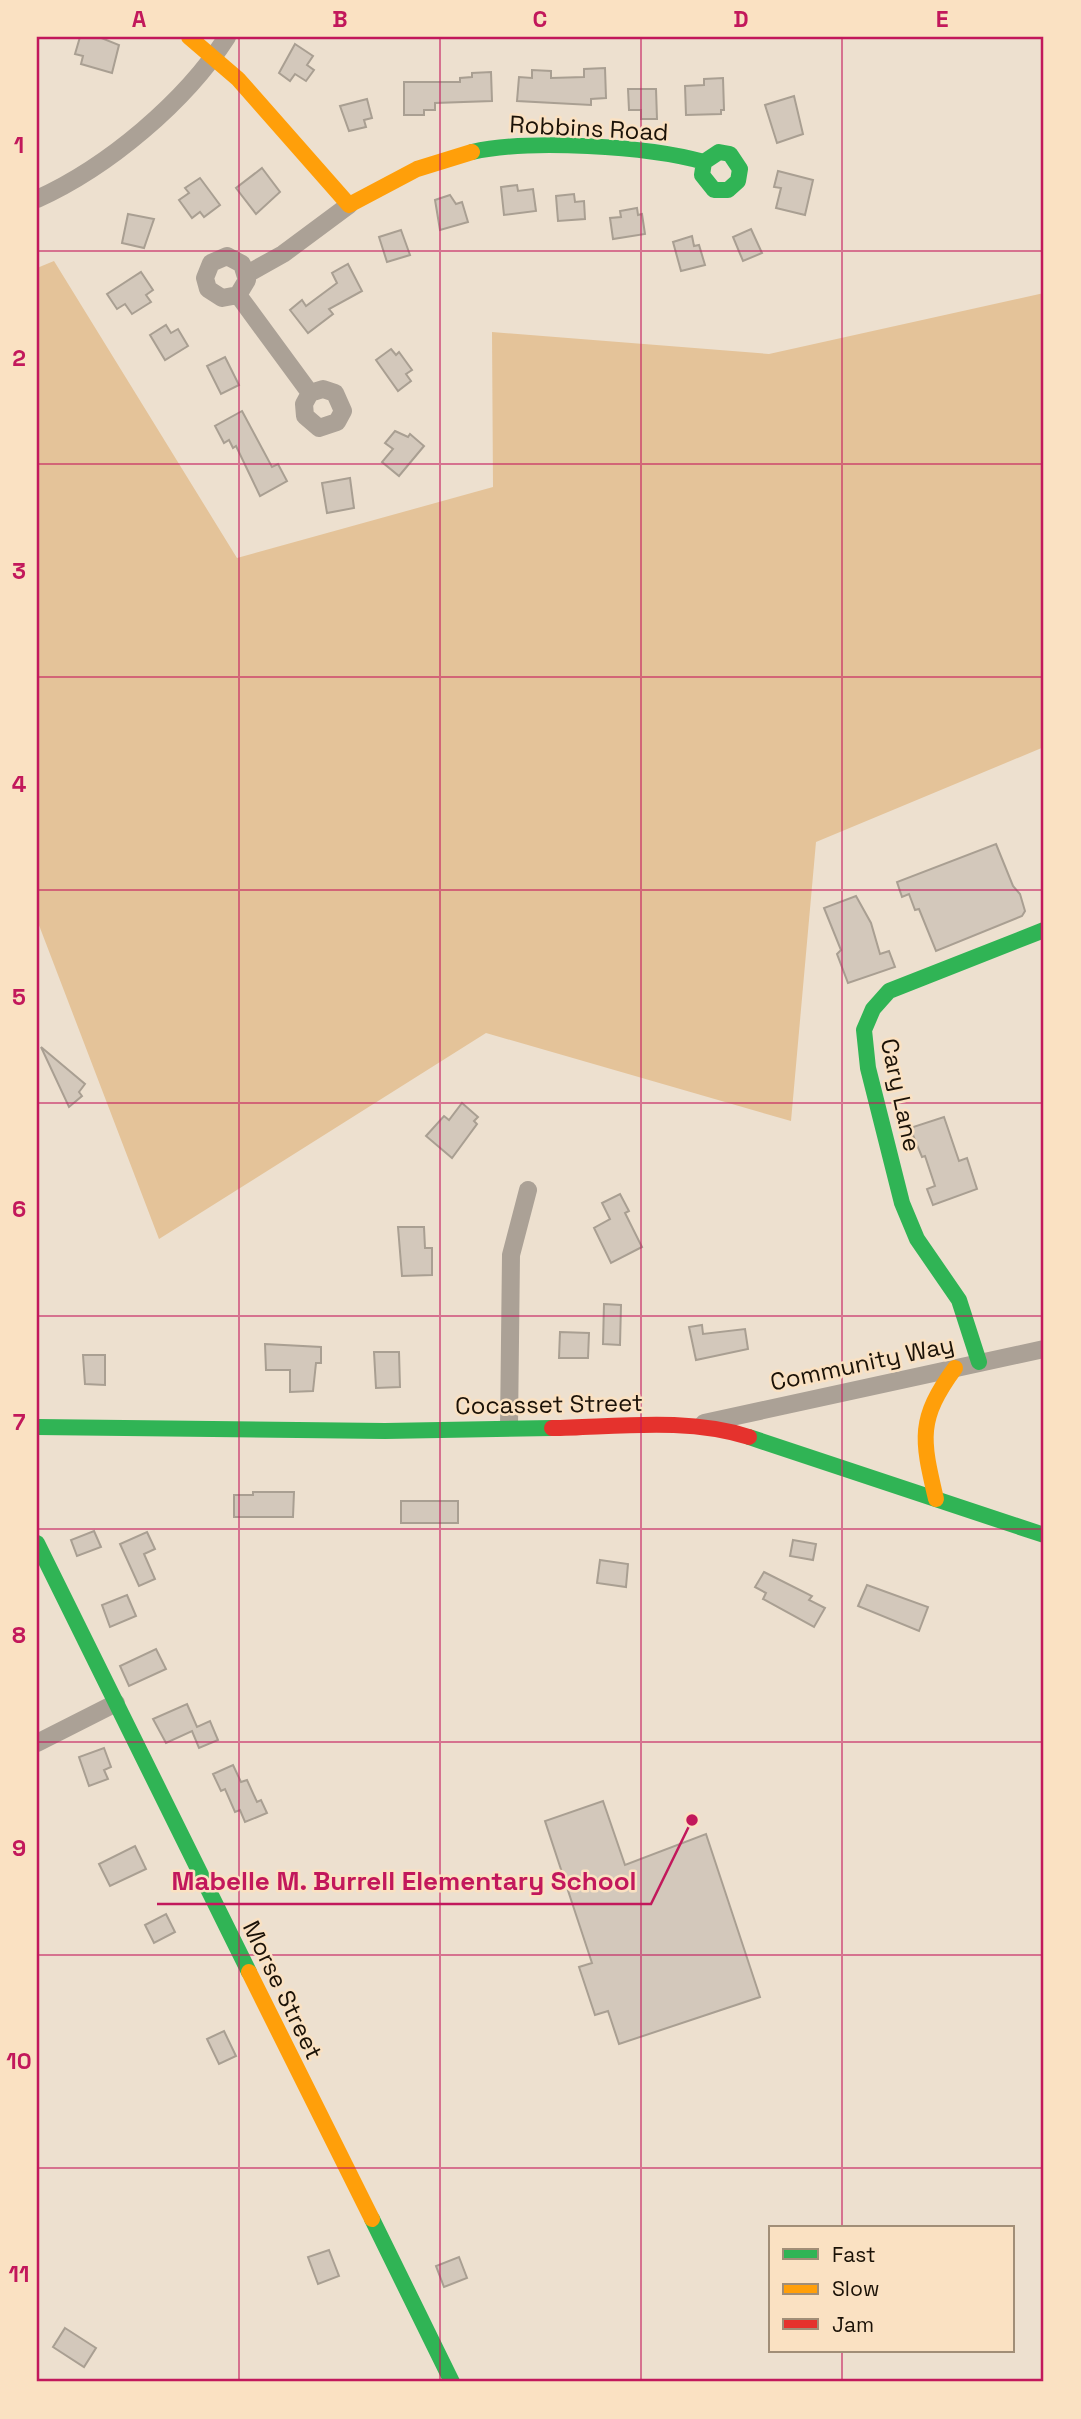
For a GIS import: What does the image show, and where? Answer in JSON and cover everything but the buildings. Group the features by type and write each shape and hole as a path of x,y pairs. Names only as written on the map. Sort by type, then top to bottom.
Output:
{"street":[{"path":"190,37 215,56 287,131 349,205 282,254 247,274"},
{"path":"37,199 67,183 147,127 215,56 227,37"},
{"name":"Robbins Road","path":"349,205 420,166 473,149 495,146 563,146 683,156 704,162"},
{"path":"227,257 242,264 247,274 246,286 238,295 227,299 216,297 205,284 205,272 211,263 227,257"},
{"path":"238,295 310,393"},
{"name":"Cary Lane","path":"979,1362 959,1300 917,1239 902,1203 868,1068 864,1030 873,1009 889,991 1044,930"},
{"path":"509,1427 511,1255 528,1189"},
{"name":"Community Way","path":"690,1426 1044,1349"},
{"path":"936,1499 923,1449 925,1417 933,1397 956,1368"},
{"name":"Cocasset Street","path":"37,1427 385,1431 690,1426 727,1430 1044,1535"},
{"name":"Morse Street","path":"37,1543 452,2382"},
{"path":"37,1743 116,1703"}],"shaded area":[{"path":"54,261 237,558 493,487 492,332 769,354 1044,293 1044,747 816,842 791,1121 486,1033 159,1239 37,920 37,268"}],"traffic: fast":[{"path":"472,152 555,145 621,148 704,162 702,175 714,190 728,190 738,181 740,169 730,154 719,152 704,162"},
{"path":"979,1362 959,1300 917,1239 902,1203 868,1068 864,1030 873,1009 889,991 1044,930"},
{"path":"37,1427 385,1431 552,1428"},
{"path":"749,1437 1044,1535"},
{"path":"37,1543 249,1972"},
{"path":"372,2219 452,2382"}],"traffic: slow":[{"path":"189,37 238,79 349,205 417,169 472,152"},
{"path":"936,1499 928,1461 926,1430 934,1402 955,1368"},
{"path":"249,1972 372,2219"}],"traffic: jam":[{"path":"552,1428 676,1425 749,1437"}],"place":[{"name":"Mabelle M. Burrell Elementary School","path":"692,1820"}]}
